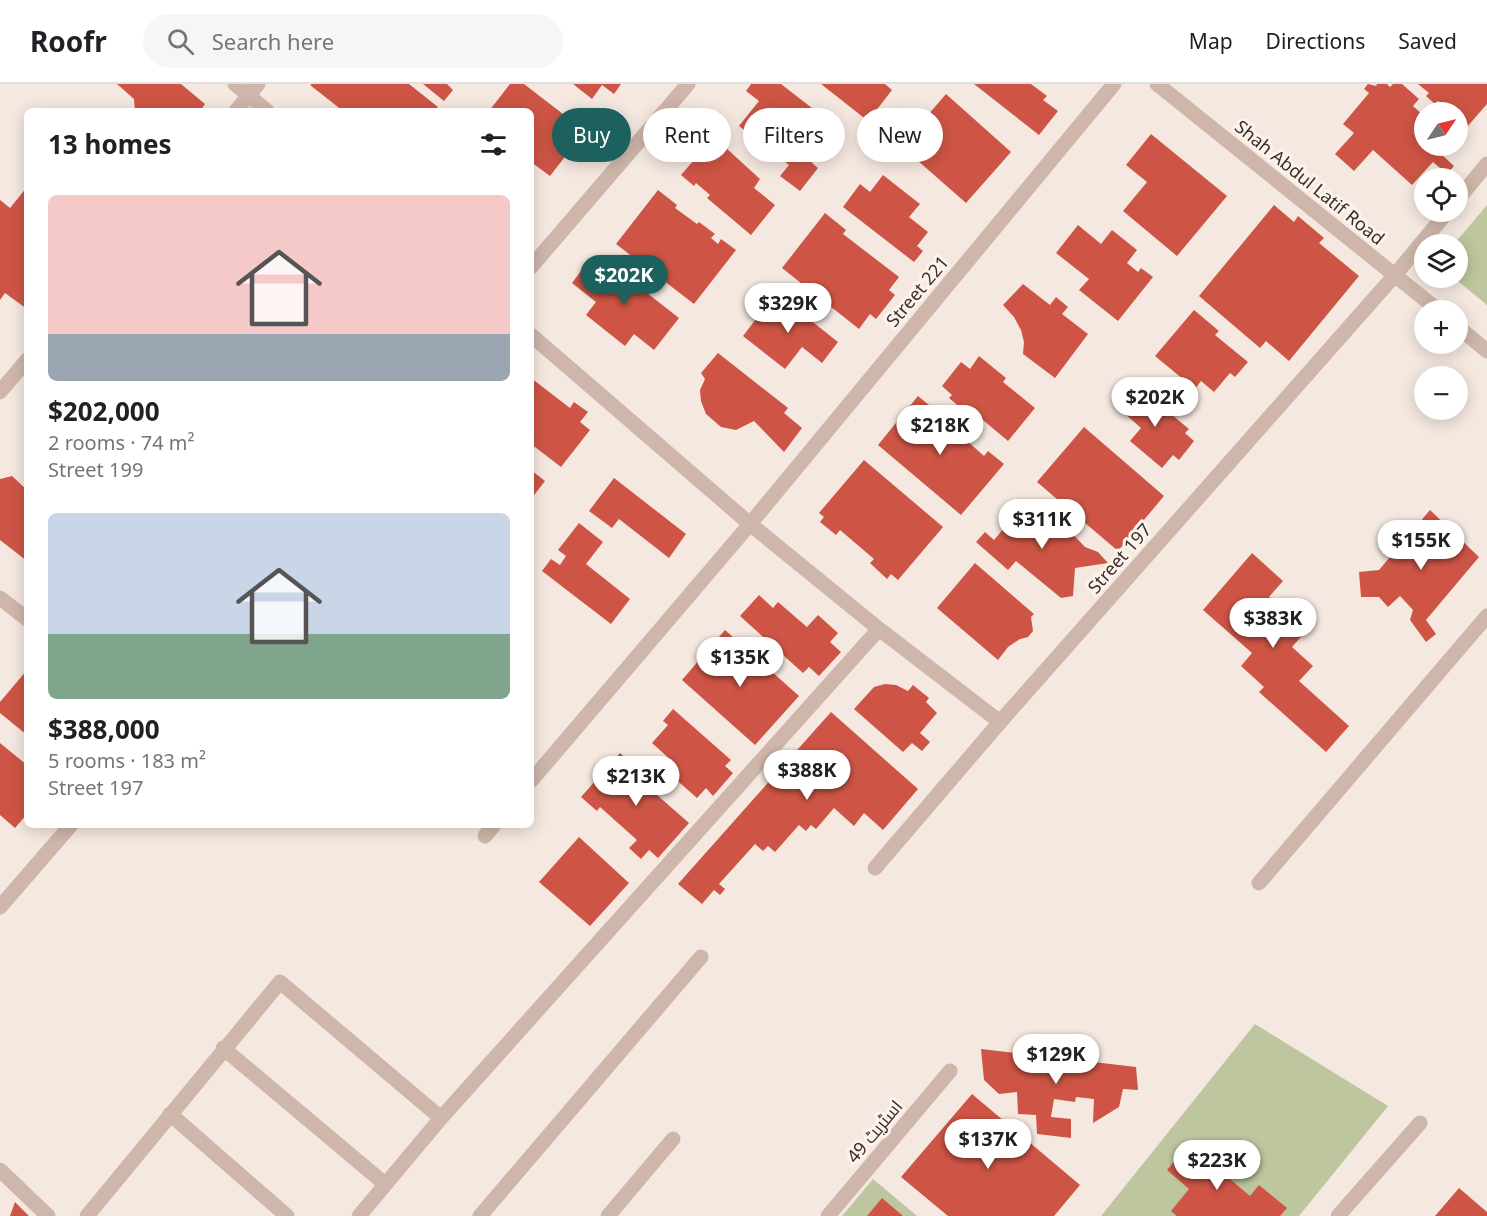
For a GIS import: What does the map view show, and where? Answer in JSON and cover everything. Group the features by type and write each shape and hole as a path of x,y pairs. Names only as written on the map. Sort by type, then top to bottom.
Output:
{"street":[{"path":"235,84 253,90 265,108"},
{"path":"534,264 688,84"},
{"name":"Street 221","path":"534,777 750,524 1114,84"},
{"name":"Shah Abdul Latif Road","path":"1157,84 1426,300"},
{"path":"238,108 253,90"},
{"path":"1468,187 1487,164"},
{"name":"Street 197","path":"875,868 1000,722 1395,275 1439,222"},
{"path":"1468,335 1487,351"},
{"path":"534,338 750,524 879,629 1000,722"},
{"path":"0,392 24,364"},
{"path":"0,598 24,617"},
{"path":"1259,883 1487,616"},
{"path":"359,1216 441,1118 879,629"},
{"path":"0,907 68,828"},
{"path":"480,1216 701,957"},
{"path":"87,1216 279,982 441,1118"},
{"path":"224,1048 385,1184"},
{"name":"اسٹریٹ 49","path":"828,1216 950,1071"},
{"path":"170,1114 287,1216"},
{"path":"1338,1216 1420,1123"},
{"path":"608,1216 673,1139"},
{"path":"0,1170 48,1216"}],"green space":[{"path":"1487,205 1487,305 1466,288 1468,234 1462,234"},
{"path":"1255,1024 1388,1106 1299,1216 1101,1216"},
{"path":"873,1179 917,1216 842,1216"}],"building":[{"path":"117,84 181,84 205,104 202,108 135,108 134,99"},
{"path":"409,84 438,107 339,108 310,85"},
{"path":"423,84 447,84 453,90 444,101"},
{"path":"510,84 524,84 555,108 552,108 552,162 561,162 550,176 534,164 534,108 491,108"},
{"path":"573,84 621,84 614,94 602,85 592,99"},
{"path":"751,84 781,84 812,108 753,108 759,101 746,91"},
{"path":"821,84 885,84 892,90 878,108 857,108 857,112"},
{"path":"974,84 1031,84 1047,96 1043,100 1058,111 1039,135"},
{"path":"1368,84 1376,86 1387,84 1390,87 1393,84 1402,84 1419,99 1414,102 1413,106 1414,156 1443,156 1454,166 1452,168 1440,168 1433,162 1428,168 1414,168 1412,185 1373,150 1354,171 1335,154 1354,133 1343,124 1369,93 1364,89"},
{"path":"1418,84 1487,84 1487,104 1468,126 1468,102 1433,102 1426,96 1429,93"},
{"path":"946,94 1011,152 966,203 919,162 943,162 943,108 934,108"},
{"path":"1151,134 1227,196 1177,256 1123,211 1147,182 1126,165"},
{"path":"731,153 760,179 754,188 775,205 751,235 707,198 710,195 696,183 694,186 681,175 692,162 731,162"},
{"path":"785,162 813,162 818,168 800,191 780,176 789,165"},
{"path":"883,175 920,204 909,217 928,232 917,246 923,251 914,262 843,207 860,184 870,192"},
{"path":"658,190 677,205 675,208 715,234 711,238 718,244 721,239 736,250 694,304 616,244"},
{"path":"24,191 24,307 5,293 0,300 0,200 10,208"},
{"path":"1274,205 1294,222 1298,216 1324,238 1319,243 1359,276 1289,361 1266,341 1260,348 1199,296"},
{"path":"825,213 846,230 843,234 899,277 889,290 895,295 876,319 870,314 859,329 782,268"},
{"path":"1078,225 1101,244 1112,230 1137,250 1127,263 1138,272 1141,268 1153,277 1118,321 1079,290 1089,279 1056,253"},
{"path":"590,259 605,270 610,264 679,318 654,350 634,334 625,346 586,315 596,302 572,283"},
{"path":"1023,284 1050,305 1056,297 1068,307 1062,314 1088,334 1055,378 1023,354 1024,342 1021,330 1014,317 1003,305"},
{"path":"776,293 838,342 822,363 802,347 785,369 743,336 759,315 766,321 771,315 764,309"},
{"path":"1194,310 1219,331 1215,335 1248,362 1235,377 1230,373 1214,392 1201,381 1195,389 1155,356"},
{"path":"718,353 788,408 784,413 802,428 784,452 754,421 736,430 721,427 706,414 701,401 700,390 705,379 701,373"},
{"path":"979,356 1006,378 1003,382 1035,408 1008,441 965,405 962,409 949,398 952,395 942,386 961,362 970,369"},
{"path":"534,380 570,408 574,402 588,412 580,422 590,430 561,467 534,446"},
{"path":"1132,387 1146,398 1148,395 1189,429 1185,433 1194,441 1179,460 1173,455 1162,468 1130,441 1141,428 1116,406"},
{"path":"918,396 935,410 932,413 951,428 955,423 970,435 966,440 984,456 988,451 1004,464 961,515 878,445"},
{"path":"1084,427 1164,496 1118,551 1037,482"},
{"path":"864,460 943,527 898,580 891,574 887,579 870,563 874,559 840,530 836,535 820,522 824,517 819,513"},
{"path":"534,472 545,481 534,495"},
{"path":"12,476 24,487 24,559 0,540 0,479"},
{"path":"614,478 686,534 669,558 619,519 612,528 589,511"},
{"path":"1044,504 1085,547 1098,552 1108,563 1075,568 1073,596 1061,598 1016,561 1008,570 976,542 985,532 994,540 1016,514 1019,517 1026,510 1034,516"},
{"path":"1430,510 1479,557 1426,620 1436,634 1426,642 1410,620 1413,610 1400,596 1388,607 1379,597 1361,597 1359,572 1379,570"},
{"path":"579,523 603,542 586,564 630,599 611,624 542,571 551,559 560,565 566,556 558,550"},
{"path":"1252,553 1283,581 1269,597 1307,630 1292,647 1313,666 1299,681 1349,726 1326,752 1259,692 1264,687 1241,666 1252,653 1203,610"},
{"path":"975,563 1034,614 1031,617 1033,631 1028,637 1008,647 998,660 937,608"},
{"path":"759,595 773,608 778,602 807,627 818,615 838,633 830,642 841,652 819,676 809,667 803,673 740,616"},
{"path":"725,630 799,696 755,745 682,680"},
{"path":"24,674 24,733 0,713 0,702"},
{"path":"885,684 896,685 908,691 913,685 929,698 926,702 937,713 920,733 930,742 922,751 912,743 903,752 854,709 874,687"},
{"path":"673,709 731,760 725,766 733,773 713,796 706,788 697,798 664,769 672,761 652,743 668,725 663,721"},
{"path":"831,712 918,789 883,830 864,813 854,826 834,808 816,829 811,825 806,831 799,825 775,852 768,846 763,851 755,844 719,884 725,889 720,895 714,890 702,904 678,884"},
{"path":"0,743 24,763 24,818 15,828 0,815"},
{"path":"620,753 661,790 657,795 689,823 658,858 649,850 641,859 629,848 637,840 600,807 597,811 581,797"},
{"path":"579,837 629,883 590,926 539,882"},
{"path":"981,1049 1136,1067 1138,1090 1123,1089 1119,1107 1093,1123 1094,1099 1076,1097 1075,1102 1054,1099 1051,1117 1071,1119 1071,1138 1037,1134 1036,1115 1018,1114 1017,1092 999,1094 984,1080"},
{"path":"972,1094 1080,1185 1054,1216 948,1216 901,1177"},
{"path":"1189,1144 1250,1196 1259,1185 1287,1208 1280,1216 1177,1216 1171,1211 1189,1189 1167,1170"},
{"path":"1459,1188 1487,1212 1487,1216 1435,1216"},
{"path":"882,1198 903,1216 867,1216"},
{"path":"15,1202 29,1216 10,1216"}]}
